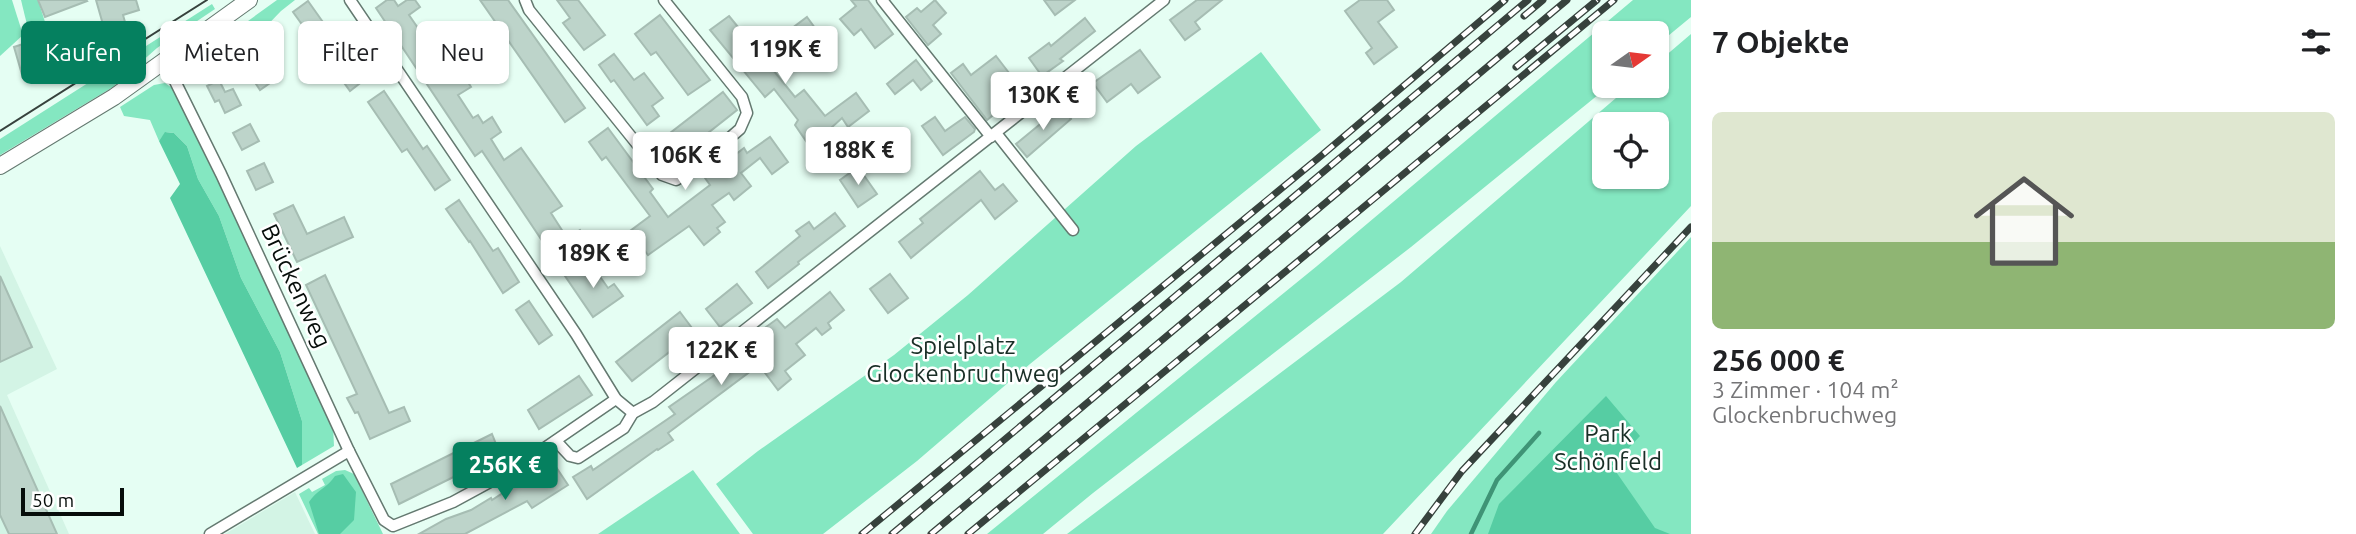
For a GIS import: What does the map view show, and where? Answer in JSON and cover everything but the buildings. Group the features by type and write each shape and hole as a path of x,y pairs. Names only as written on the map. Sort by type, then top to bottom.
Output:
{"main road":[{"path":"219,21 244,2"},
{"path":"0,166 114,97 160,65"}],"street":[{"path":"350,0 576,334 616,399 633,413"},
{"path":"525,0 529,10 662,175 676,180 695,168 740,129 747,113 742,97 664,0"},
{"path":"882,0 1073,230"},
{"path":"616,399 556,441 570,456 578,458 624,428 633,413 653,402 1163,0"},
{"name":"Brückenweg","path":"177,84 384,520 393,526 453,502 514,469 556,441"},
{"path":"210,534 349,451"}],"shaded area":[{"path":"0,246 57,369 7,395 69,534 0,534"},
{"path":"295,492 315,534 225,534"}],"green space":[{"path":"0,0 12,0 21,37 0,56"},
{"path":"21,0 38,0 45,21 26,21"},
{"path":"277,0 295,0 271,21 248,21"},
{"path":"1633,0 1691,0 1691,17 1670,34 1670,21 1608,21"},
{"path":"212,4 215,9 197,21 185,21"},
{"path":"1691,34 1691,206 1383,534 1067,534 1401,282 1592,119 1592,189 1669,189 1669,112 1600,112 1616,98 1670,98 1670,52"},
{"path":"1592,35 1592,98 1594,98 1411,247 1043,534 987,534 1317,266"},
{"path":"160,37 160,46 146,58 146,46"},
{"name":"Spielplatz Glockenbruchweg","path":"1261,52 1321,130 1030,364 917,461 823,534 753,534 716,484 894,355 968,295 1136,146"},
{"path":"86,84 116,84 0,155 0,139"},
{"path":"166,84 175,90 333,425 334,446 302,465 302,421 280,352 241,278 219,216 198,179 187,146 174,133 166,132 159,141 150,120 124,116 120,107 154,85"},
{"path":"165,132 174,133 187,146 198,179 219,216 241,278 280,352 302,421 302,465 297,468 170,198 180,184 159,141"},
{"name":"Park Schönfeld","path":"1691,237 1691,534 1431,534 1447,511 1556,382"},
{"path":"1606,396 1640,436 1612,466 1655,528 1670,534 1488,534 1499,504"},
{"path":"345,470 354,474 383,534 318,534 299,494 309,488 312,492 325,485 322,479 336,471"},
{"path":"693,470 740,534 598,534"},
{"path":"343,474 356,492 354,520 340,534 319,534 309,502 335,476"}],"waterway":[{"path":"1471,534 1497,480 1539,433"}],"tram line":[{"path":"0,131 207,0"}],"railway":[{"path":"862,534 1322,155 1505,0"},
{"path":"892,534 1528,0"},
{"path":"1524,16 1543,0"},
{"path":"931,534 1567,0"},
{"path":"1516,67 1597,0"},
{"path":"968,534 1614,0"},
{"path":"1415,534 1462,471 1691,227"}]}
